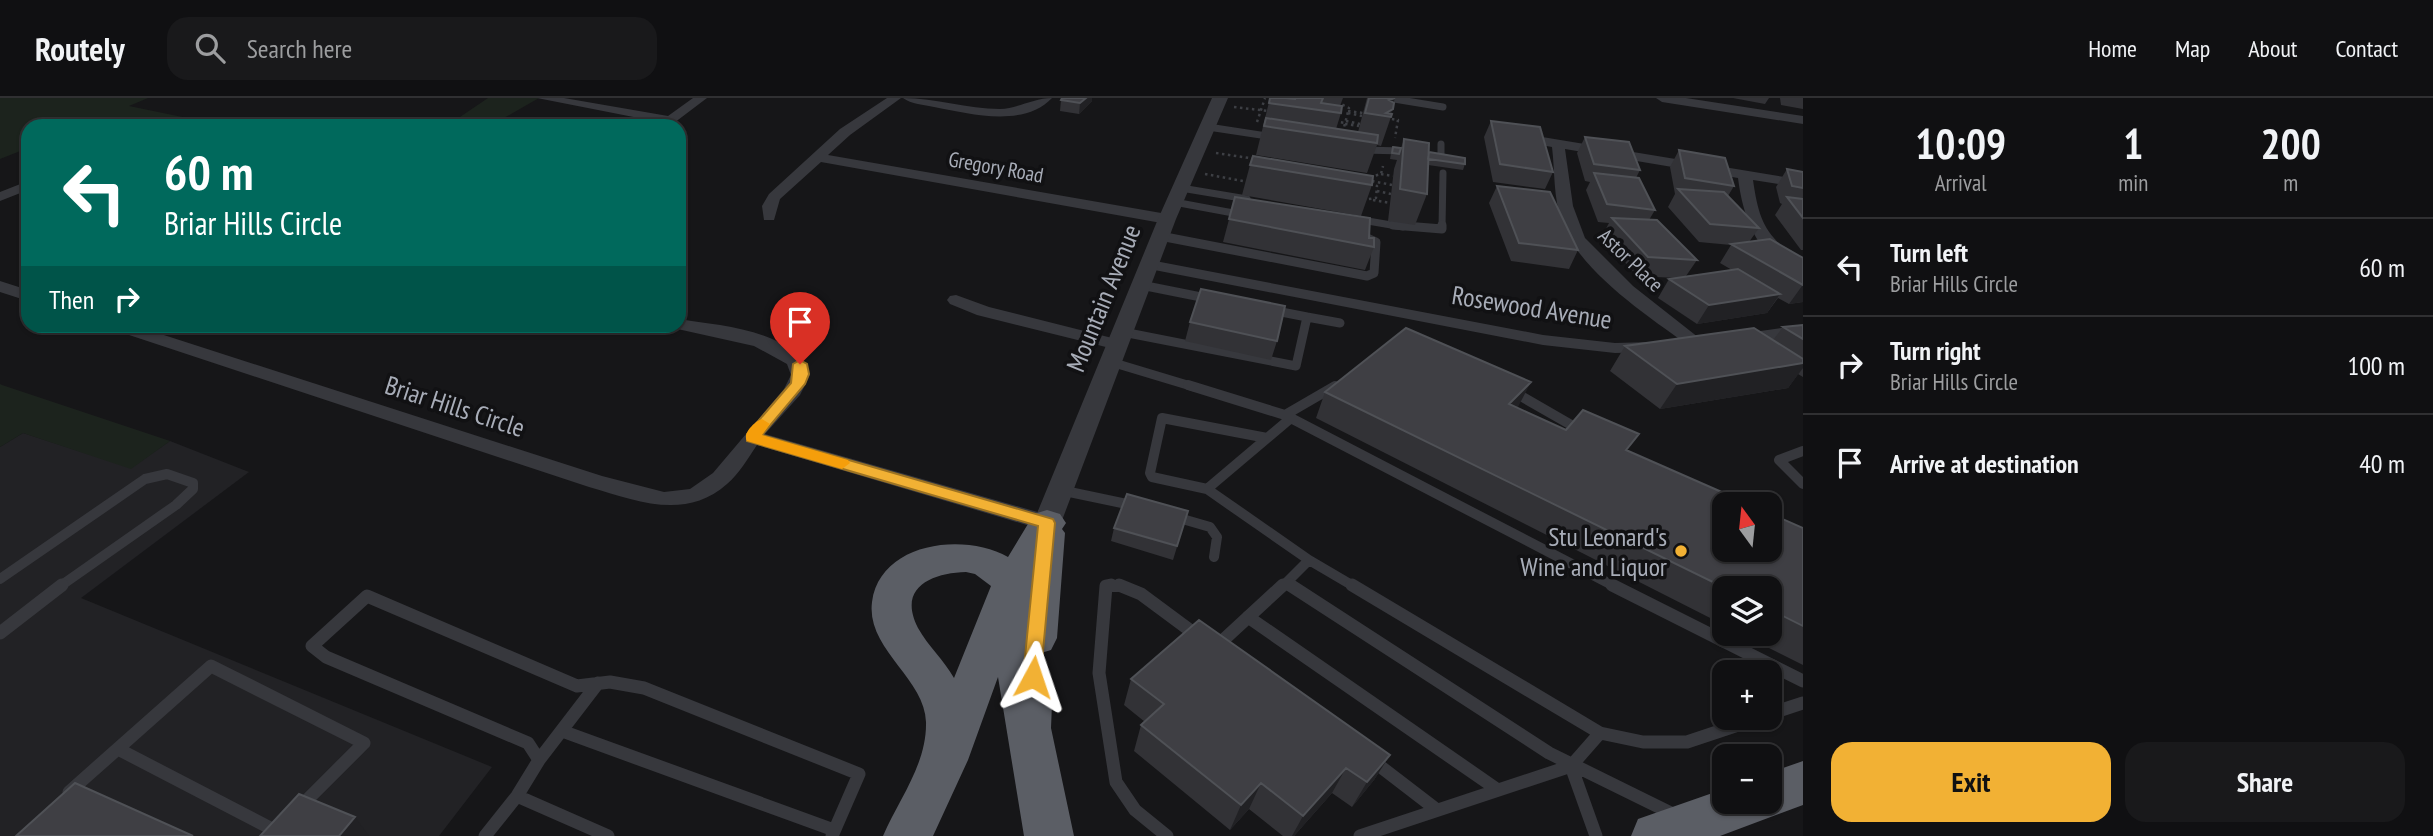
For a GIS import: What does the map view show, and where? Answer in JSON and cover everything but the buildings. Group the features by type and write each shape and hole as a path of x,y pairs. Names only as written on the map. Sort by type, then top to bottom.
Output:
{"highway":[{"path":"908,836 945,760 1012,583 1054,506"},
{"path":"1028,728 1054,506"},
{"path":"945,760 948,714 940,690 900,630 894,615 894,594 912,571 948,559 978,560 990,564 1012,583 1020,612 1020,681 1049,836"},
{"path":"1782,790 1803,783"},
{"path":"1674,830 1719,814"}],"street":[{"path":"543,98 646,119"},
{"path":"672,119 701,98"},
{"path":"769,217 769,206 774,197 852,126 895,98"},
{"path":"909,98 1006,113 1030,109 1046,98"},
{"path":"1662,98 1803,120"},
{"name":"Mountain Avenue","path":"1054,506 1161,235 1208,127 1226,102"},
{"path":"1507,135 1803,184"},
{"name":"Astor Place","path":"1558,144 1570,224 1576,234 1590,252 1635,296 1712,343"},
{"name":"Gregory Road","path":"818,157 1161,235"},
{"path":"1745,174 1754,226 1763,239 1803,268"},
{"path":"0,197 21,188"},
{"name":"Rosewood Avenue","path":"1161,235 1239,282 1256,283 1543,340 1615,348 1712,343 1803,330"},
{"path":"0,286 21,294"},
{"path":"956,300 983,311 1117,346"},
{"name":"Briar Hills Circle","path":"141,333 583,477 664,500 680,500 709,489 798,384 802,374 800,364 782,349 686,326"},
{"path":"752,437 1054,506"}],"lane":[{"path":"1388,98 1443,107"},
{"path":"1208,127 1286,139"},
{"path":"1428,155 1441,157 1441,144"},
{"path":"1349,148 1415,153"},
{"path":"1343,217 1414,229 1442,229 1443,173"},
{"path":"1161,235 1256,201"},
{"path":"1161,235 1254,217"},
{"path":"1161,235 1367,276 1374,273 1376,242 1354,234"},
{"path":"1161,235 1228,302"},
{"path":"1255,307 1340,323"},
{"path":"1117,346 1289,367 1298,363 1307,317"},
{"path":"1117,346 1288,416 1659,610 1803,681"},
{"path":"1207,489 1267,438 1288,416 1327,393 1345,378"},
{"path":"1507,387 1587,433"},
{"path":"1267,438 1161,418 1150,473 1152,477 1207,489 1309,560 1600,733 1643,742 1687,742 1723,730"},
{"path":"1803,451 1779,460 1803,484"},
{"path":"0,579 145,480 167,474 193,483 193,489 176,505 31,607 0,634"},
{"path":"1054,506 1157,512 1210,527 1217,537 1214,557"},
{"path":"1167,836 1135,810 1116,782 1099,673 1106,586 1121,583 1134,589 1197,636 1224,648 1248,617 1309,560"},
{"path":"1286,583 1674,830"},
{"path":"539,760 528,743 326,657 312,646 367,596 577,686 610,682 644,688 859,774 833,833 562,730"},
{"path":"1248,617 1498,790"},
{"path":"59,801 117,749 211,666 365,743 276,831 117,749"},
{"path":"485,836 598,683"},
{"path":"1782,710 1803,703"},
{"path":"1360,836 1571,766 1600,733"},
{"path":"1361,752 1437,810"},
{"path":"1571,766 1596,836"},
{"path":"517,796 607,836"}],"path":[{"path":"1253,134 1265,98"},
{"path":"1328,101 1345,104 1348,112 1343,132 1350,135"},
{"path":"1226,102 1272,112"},
{"path":"1348,112 1362,114"},
{"path":"1381,117 1398,120 1394,145 1397,150"},
{"path":"1327,120 1360,125"},
{"path":"1388,130 1396,131"},
{"path":"1214,152 1258,160"},
{"path":"1373,164 1393,167"},
{"path":"1381,174 1383,166"},
{"path":"1205,174 1248,182"},
{"path":"1392,185 1364,178 1381,174 1393,176"},
{"path":"1370,180 1377,186 1376,198 1371,200"},
{"path":"1377,191 1391,194"},
{"path":"1359,201 1371,200 1390,204"}],"shaded area":[{"path":"0,98 148,98 129,106 192,119 21,119 21,151 0,159"},
{"path":"488,98 539,98 502,119 457,119"},
{"path":"0,384 170,441 131,469 23,433 0,447"},
{"path":"23,433 131,468 170,441 249,472 81,598 492,767 439,836 0,836 0,447"}],"slow traffic":[{"path":"762,424 752,437 842,463"}],"place":[{"name":"Stu Leonard's Wine and Liquor","path":"1681,551"}],"route":[{"path":"800,364 802,374 798,384 752,437 1047,523 1033,677"}]}
